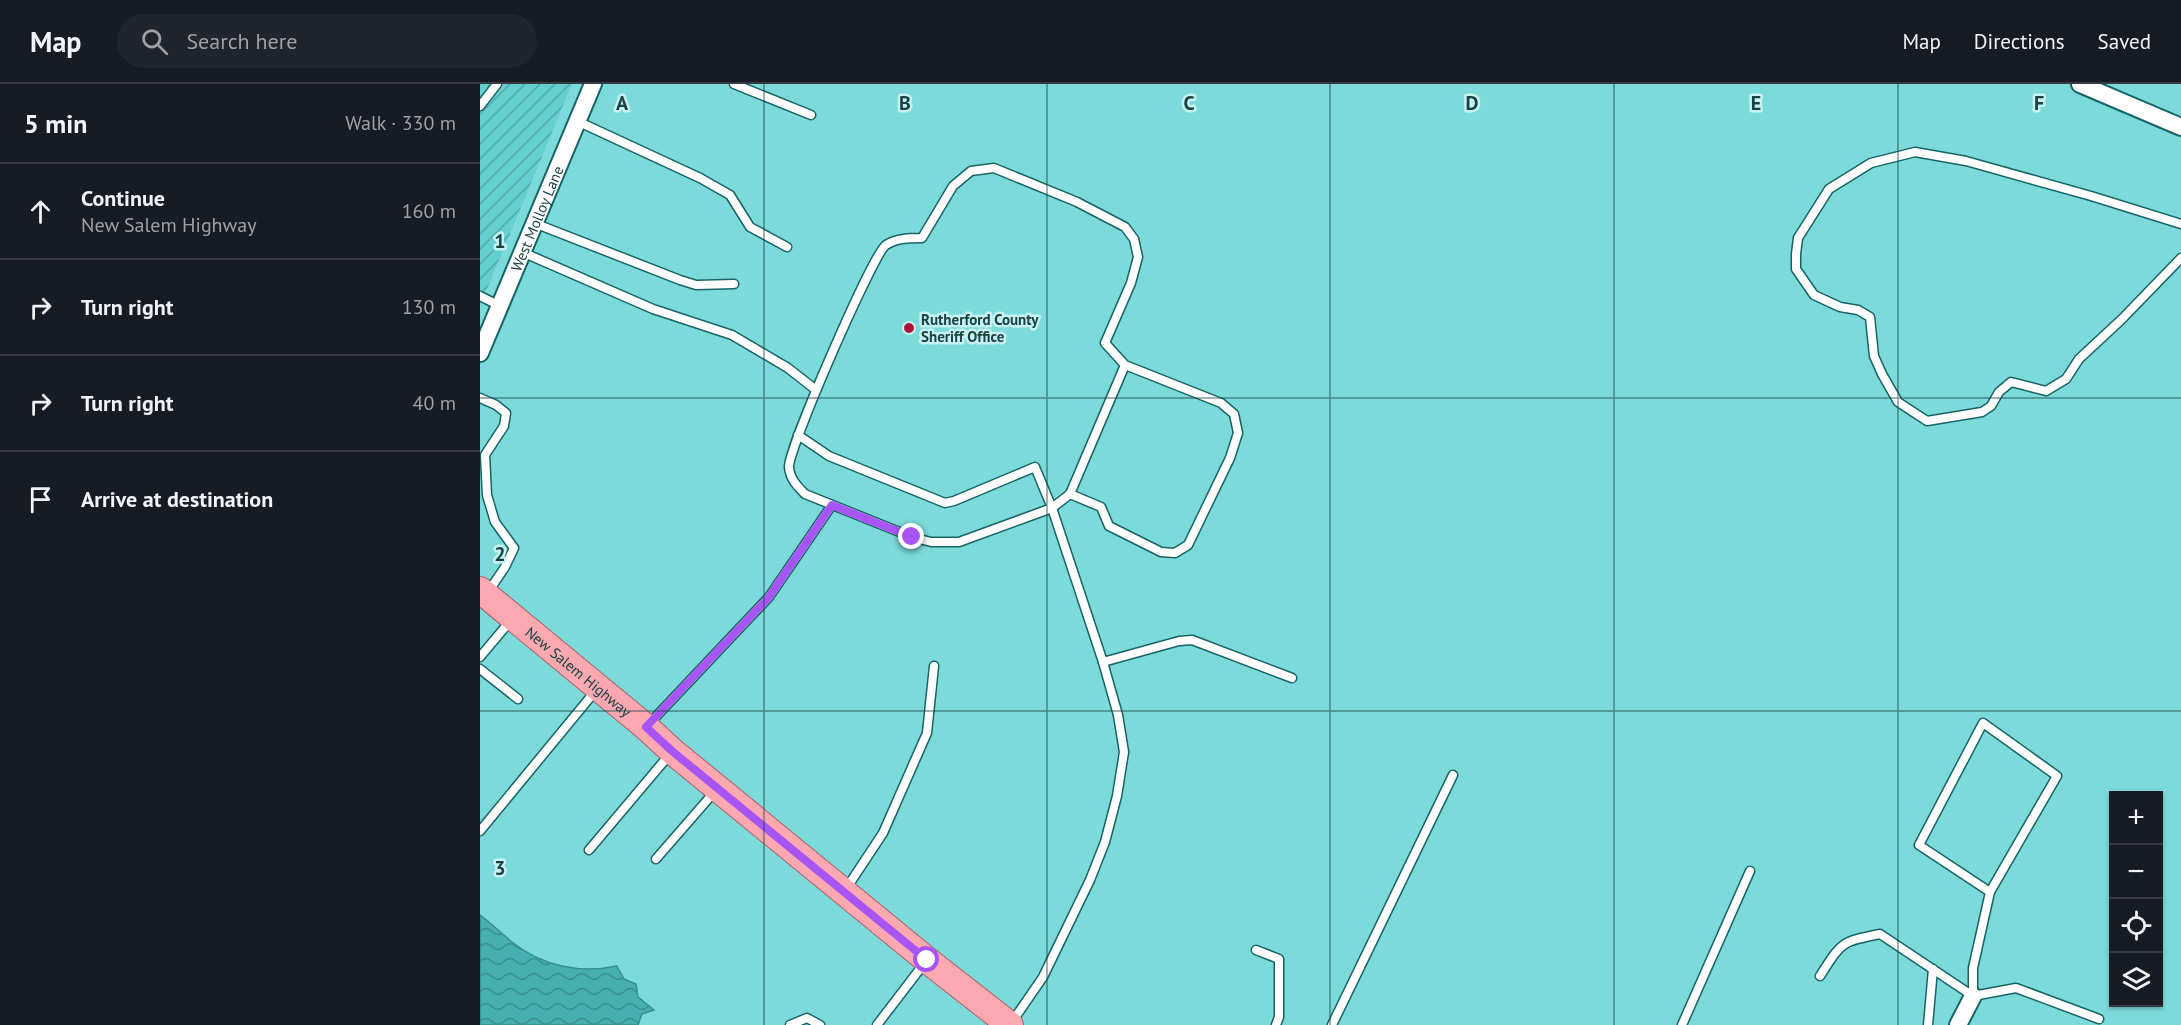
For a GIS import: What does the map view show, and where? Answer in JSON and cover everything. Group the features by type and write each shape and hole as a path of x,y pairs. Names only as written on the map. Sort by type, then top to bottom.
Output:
{"main road":[{"name":"New Salem Highway","path":"483,592 672,751 1010,1025"}],"street":[{"name":"West Molloy Lane","path":"480,353 485,325 500,306 593,84"},
{"path":"2080,84 2181,127"},
{"path":"1959,1025 1973,996"}],"lane":[{"path":"480,106 497,84"},
{"path":"734,84 811,115"},
{"path":"577,121 700,178 730,195 750,227 787,247"},
{"path":"2181,224 1966,161 1915,152 1871,163 1829,189 1798,238 1796,269 1814,295 1870,317 1875,356 1882,374 1898,402 1927,421 1982,412 1991,406 1999,392 2011,382 2046,391 2066,379 2079,359 2122,319 2181,258"},
{"path":"1070,494 1101,507 1109,526 1161,552 1175,553 1188,545 1230,458 1238,433 1234,414 1221,402 1125,365 1105,344 1131,283 1138,257 1134,239 1125,227 1077,202 994,168 971,171 953,186 922,238 901,238 885,245 868,276 816,390 798,435 789,466 793,483 805,494 912,537 931,542 959,542 1052,508 1070,494 1125,365"},
{"path":"534,223 696,285 734,284"},
{"path":"522,252 653,309 732,335 788,368 816,390"},
{"path":"480,296 500,306"},
{"path":"480,398 496,405 506,413 504,426 485,455 487,495 495,522 514,549 505,567 483,592"},
{"path":"798,435 829,456 945,503 1035,467 1052,508 1103,663 1118,715 1124,752 1117,796 1105,842 1090,880 1043,977 1010,1025"},
{"path":"646,727 769,597 832,505"},
{"path":"480,657 513,617"},
{"path":"1103,663 1179,641 1192,640 1292,678"},
{"path":"844,892 883,833 927,733 934,666"},
{"path":"480,669 518,699"},
{"path":"480,831 597,688"},
{"path":"1973,996 1973,968 1990,892 2057,776 1983,723 1919,845 1990,892"},
{"path":"589,850 672,751"},
{"path":"1332,1025 1453,775"},
{"path":"656,859 718,788"},
{"path":"1682,1025 1750,872"},
{"path":"1820,976 1839,946 1852,940 1880,934 1973,996 2016,988 2099,1019"},
{"path":"1256,950 1279,959 1280,1008 1276,1025"},
{"path":"877,1025 927,960"},
{"path":"1928,1025 1933,969"},
{"path":"790,1025 807,1018 820,1025"}],"shaded area":[{"path":"480,84 572,84 480,306"}],"water":[{"path":"480,915 512,942 549,962 589,969 617,966 624,979 636,984 638,997 654,1010 642,1014 638,1025 480,1025"}],"place":[{"name":"Rutherford County Sheriff Office","path":"909,328"}],"route":[{"path":"912,537 832,505 769,597 646,727 672,751 927,960"}]}
